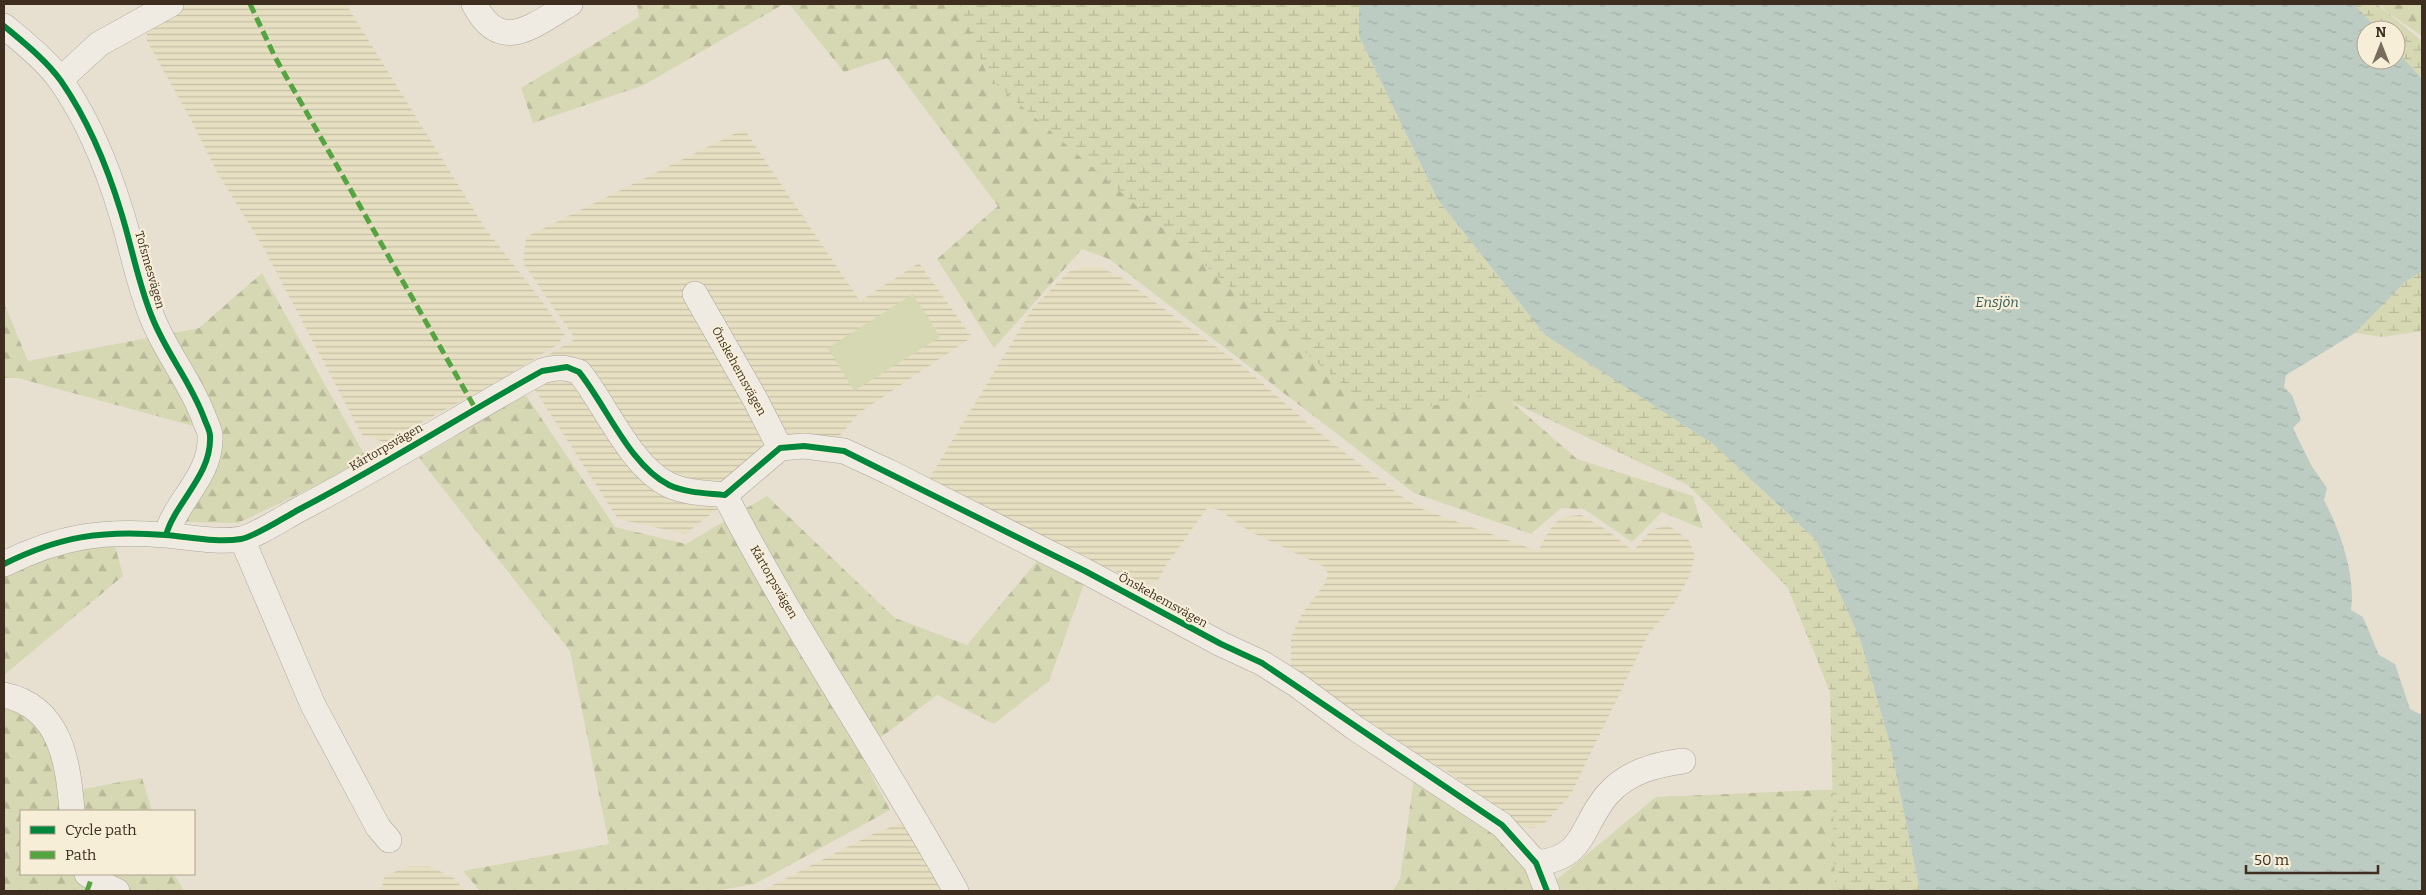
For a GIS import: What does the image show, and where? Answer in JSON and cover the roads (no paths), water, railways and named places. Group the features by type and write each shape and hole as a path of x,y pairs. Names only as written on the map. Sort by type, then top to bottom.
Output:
{"street":[{"path":"60,80 99,44 171,4"},
{"path":"474,4 489,26 499,32 512,33 529,28 570,4"},
{"name":"Tofsmesvägen","path":"4,26 26,44 60,80 98,147 122,212 140,284 152,318 188,382 210,435 209,450 200,476 170,522 166,535"},
{"name":"Önskehemsvägen","path":"696,294 780,448 804,446 844,451 1085,571 1221,644 1262,663 1502,825 1536,863 1546,891"},
{"name":"Kårtorpsvägen","path":"4,564 51,543 80,536 113,534 166,535 191,539 242,539 322,498 542,371 556,367 567,367 579,372 644,465 668,484 688,491 725,495 766,571 906,801 956,891"},
{"path":"725,495 780,448"},
{"path":"242,539 313,705 378,827 389,840"},
{"path":"4,695 28,702 44,716 57,737 65,759 72,810"},
{"path":"1536,863 1552,862 1566,856 1575,848 1597,809 1618,784 1635,773 1655,765 1683,761"},
{"path":"89,875 117,891"}],"water":[{"name":"Ensjön","path":"1359,4 2354,4 2369,20 2356,20 2356,70 2406,70 2406,61 2422,79 2422,271 2405,282 2355,333 2286,375 2284,387 2292,395 2301,420 2293,428 2311,465 2327,488 2324,500 2336,525 2349,568 2352,597 2351,610 2363,617 2379,655 2395,664 2410,709 2422,715 2422,891 1920,891 1890,744 1860,639 1816,540 1713,444 1545,335 1438,200 1359,36"}]}
